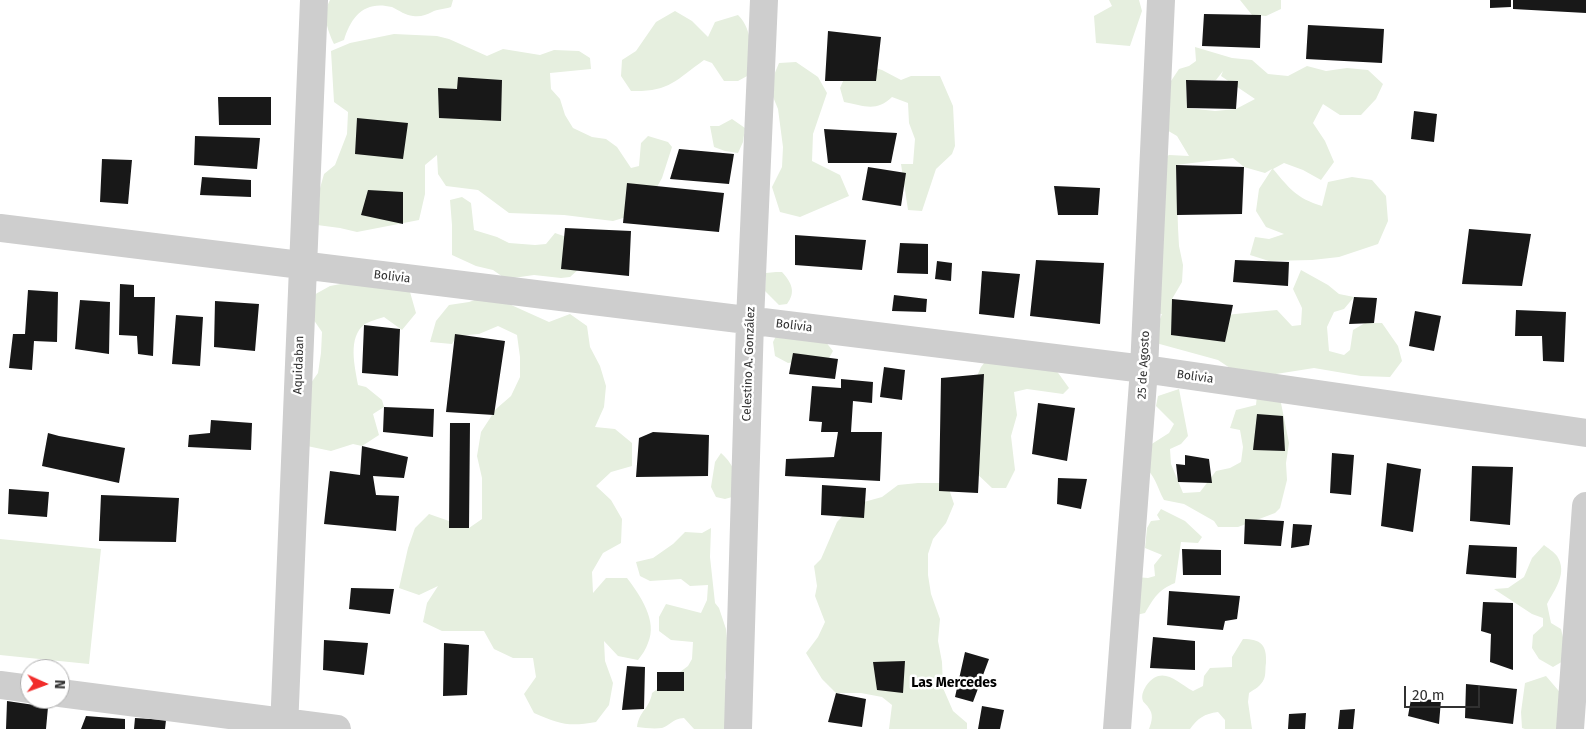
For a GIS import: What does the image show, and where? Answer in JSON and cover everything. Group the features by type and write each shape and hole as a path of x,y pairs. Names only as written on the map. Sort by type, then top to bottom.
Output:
{"street":[{"name":"Aquidaban","path":"284,726 314,0"},
{"name":"Celestino A. González","path":"738,729 750,321 764,0"},
{"name":"25 de Agosto","path":"1117,729 1144,369 1161,0"},
{"name":"Bolivia","path":"0,228 1144,369 1586,433"},
{"path":"1570,729 1586,506"},
{"path":"0,685 20,688"},
{"path":"70,694 284,726 337,729"}],"green space":[{"path":"330,0 453,0 451,7 418,16 407,15 392,7 382,5 366,8 355,18 344,40 334,44 326,22 326,11"},
{"path":"1109,0 1139,0 1142,11 1130,46 1096,43 1094,16 1112,6"},
{"path":"1240,0 1281,0 1281,9 1266,16 1252,15"},
{"path":"675,11 692,21 708,37 715,22 738,15 747,28 749,36 751,51 749,75 738,81 724,81 712,63 704,60 671,84 654,90 631,91 621,76 622,60 636,51 656,22"},
{"path":"394,34 437,36 449,39 487,56 503,49 540,55 554,50 579,51 590,58 591,69 550,73 551,89 560,99 565,115 573,128 592,137 606,139 617,147 631,168 639,166 641,143 648,136 668,142 672,147 662,178 643,212 613,221 564,215 509,213 478,190 446,186 438,174 437,155 425,165 425,194 419,220 357,232 317,225 317,199 324,174 335,165 347,134 348,112 334,102 331,51 350,43"},
{"path":"1195,47 1232,58 1252,60 1268,74 1288,76 1307,66 1326,71 1347,68 1368,70 1383,84 1376,99 1361,115 1340,115 1323,104 1313,123 1325,141 1334,162 1321,180 1303,170 1284,163 1273,169 1294,192 1306,200 1322,206 1328,182 1352,177 1372,180 1386,196 1388,221 1378,244 1339,257 1312,260 1269,261 1250,255 1255,237 1269,239 1284,234 1266,227 1256,211 1259,189 1272,169 1265,173 1244,167 1233,158 1176,165 1179,246 1183,265 1182,282 1172,299 1225,315 1277,310 1292,326 1301,325 1302,308 1293,289 1301,270 1328,285 1339,294 1354,297 1344,309 1334,312 1327,327 1329,351 1344,355 1350,350 1353,330 1365,323 1382,323 1398,346 1402,361 1390,377 1361,376 1314,368 1276,374 1253,373 1230,368 1218,360 1156,343 1156,329 1162,314 1152,313 1160,160 1169,155 1189,156 1177,136 1165,129 1169,84 1179,69 1189,66 1196,61","holes":["1223,71 1221,76 1255,99 1236,109 1215,111 1187,108 1186,80 1216,80"]},
{"path":"796,62 818,77 827,93 813,134 812,161 840,175 849,196 800,217 780,212 772,187 782,167 783,147 778,109 769,87 779,63"},
{"path":"863,64 882,70 901,80 911,76 940,76 953,106 955,146 952,154 936,169 922,211 908,210 901,164 913,164 915,139 909,123 908,103 892,97 881,105 870,107 844,102 840,88 848,70"},
{"path":"732,119 745,128 743,142 738,153 714,147 710,126 719,126"},
{"path":"462,197 471,203 474,230 509,243 546,244 555,233 572,239 580,268 570,277 534,275 506,279 493,270 476,266 452,255 450,200"},
{"path":"782,272 792,288 792,292 787,304 779,305 765,291 766,273"},
{"path":"351,282 392,283 410,292 416,313 402,330 384,317 365,324 359,330 354,344 355,370 358,385 366,387 382,400 384,407 373,414 379,435 362,446 353,444 331,451 307,446 306,390 318,373 322,332 311,316 312,296 330,286"},
{"path":"489,295 549,322 570,314 587,326 590,347 600,366 606,386 604,407 595,427 615,429 632,443 632,466 611,472 596,486 611,500 622,519 621,543 603,553 592,572 593,593 606,578 627,578 646,609 651,626 651,635 638,660 618,656 604,641 605,661 613,683 609,705 596,722 564,724 534,713 524,694 536,677 533,658 513,658 494,649 484,631 442,631 423,622 427,603 438,586 419,595 399,588 408,548 415,528 429,514 469,528 482,519 482,478 477,456 481,432 496,409 511,396 520,377 517,335 498,326 479,334 457,336 452,344 430,342 436,321 449,305 469,302"},
{"path":"776,336 825,341 833,351 829,358 788,363 775,356 773,342"},
{"path":"989,357 1051,363 1069,388 1063,394 1027,389 1014,392 1017,415 1011,436 1015,470 1006,488 992,488 973,470 973,385 981,367"},
{"path":"1258,386 1269,391 1281,403 1289,443 1286,463 1287,480 1280,508 1275,513 1238,527 1218,527 1214,521 1184,504 1164,500 1148,470 1147,447 1169,433 1174,424 1156,406 1158,396 1179,389 1188,436 1181,444 1170,449 1171,464 1183,493 1200,492 1216,471 1230,468 1241,462 1243,447 1240,430 1230,428 1236,410 1256,405"},
{"path":"721,453 730,463 734,472 739,495 725,499 716,497 711,487 715,462"},
{"path":"947,483 954,504 946,523 933,539 928,554 928,575 931,594 940,619 938,641 942,662 943,688 953,711 967,723 967,729 889,729 892,705 882,697 861,693 836,693 822,679 806,653 818,637 825,622 815,596 817,586 814,566 821,559 837,522 853,505 882,497 898,485"},
{"path":"1161,509 1185,521 1202,537 1198,543 1181,542 1175,583 1157,595 1145,613 1136,615 1136,577 1148,578 1155,576 1154,565 1162,555 1145,548 1147,528 1151,521 1160,520 1157,515"},
{"path":"711,528 710,557 715,603 719,608 726,629 728,651 725,678 732,695 730,729 694,729 684,718 662,728 637,727 652,693 688,666 692,659 693,642 671,640 659,631 659,617 666,604 701,613 707,600 708,585 690,586 681,579 650,581 640,576 636,562 653,558 673,544 685,532 702,533"},
{"path":"0,539 101,549 89,664 70,662 70,659 40,659 0,655"},
{"path":"1544,545 1557,556 1561,569 1557,587 1547,604 1551,623 1561,629 1566,650 1565,660 1553,667 1539,659 1532,648 1533,635 1543,626 1543,618 1532,614 1494,589 1508,588 1524,577 1532,558"},
{"path":"1243,639 1254,640 1262,644 1266,657 1264,679 1260,685 1249,693 1248,702 1252,729 1225,729 1225,720 1218,712 1202,717 1190,729 1149,729 1152,715 1143,702 1142,695 1146,686 1152,680 1158,676 1169,677 1193,691 1203,686 1204,676 1210,668 1232,667 1232,657"},
{"path":"1546,676 1564,697 1564,719 1556,729 1522,728 1521,712 1525,683"}],"building":[{"path":"1490,0 1511,0 1511,7 1490,8"},
{"path":"1513,0 1586,0 1586,13 1513,9"},
{"path":"1204,14 1261,15 1260,48 1202,46"},
{"path":"1308,25 1384,29 1382,63 1306,59"},
{"path":"828,31 881,37 876,81 825,81"},
{"path":"458,77 502,80 501,121 439,118 438,88 457,89"},
{"path":"1186,80 1238,81 1236,109 1187,108"},
{"path":"218,97 271,97 271,125 219,125"},
{"path":"1414,111 1437,114 1434,142 1411,139"},
{"path":"357,118 408,123 403,159 355,154"},
{"path":"824,129 897,133 891,163 828,163"},
{"path":"195,136 260,138 257,169 194,165"},
{"path":"679,149 734,154 729,184 670,179"},
{"path":"102,159 132,160 128,204 100,202"},
{"path":"1176,165 1244,167 1242,214 1177,215"},
{"path":"868,167 906,173 901,206 862,200"},
{"path":"202,177 251,180 251,197 200,195"},
{"path":"627,183 724,193 719,232 623,223"},
{"path":"1054,186 1100,188 1098,215 1058,215"},
{"path":"368,190 403,192 403,224 361,215"},
{"path":"565,228 631,231 629,276 561,269"},
{"path":"1469,229 1531,234 1522,286 1462,284"},
{"path":"795,235 866,240 862,270 795,265"},
{"path":"900,243 928,244 928,274 897,273"},
{"path":"1036,260 1104,263 1100,324 1030,316"},
{"path":"1235,260 1289,262 1288,286 1233,282"},
{"path":"937,261 952,263 951,281 935,279"},
{"path":"982,271 1020,274 1014,318 979,314"},
{"path":"120,284 134,285 134,297 155,297 153,356 138,354 137,336 119,335"},
{"path":"28,290 58,292 57,342 34,341 32,370 9,368 13,334 25,334"},
{"path":"894,295 927,299 926,312 892,311"},
{"path":"1354,297 1377,298 1374,323 1349,324"},
{"path":"1172,299 1233,305 1225,342 1171,335"},
{"path":"80,300 110,302 109,354 75,349"},
{"path":"215,301 259,304 255,351 214,347"},
{"path":"1516,310 1566,312 1564,362 1543,361 1542,336 1515,336"},
{"path":"1415,311 1441,316 1434,351 1409,346"},
{"path":"176,315 203,317 200,366 172,364"},
{"path":"364,325 400,329 398,376 362,373"},
{"path":"455,334 505,341 494,415 446,412"},
{"path":"793,353 838,359 835,379 789,374"},
{"path":"884,367 905,370 902,400 880,397"},
{"path":"984,374 978,493 939,491 941,378"},
{"path":"841,379 873,382 872,403 853,401 851,432 882,432 880,481 785,476 786,459 834,457 838,432 821,432 822,422 809,421 812,386 841,388"},
{"path":"1038,403 1075,408 1067,461 1032,454"},
{"path":"384,407 434,409 433,437 383,432"},
{"path":"1257,414 1283,416 1285,451 1253,450"},
{"path":"211,420 252,423 251,450 188,447 189,435 210,433"},
{"path":"450,423 470,423 469,528 449,528"},
{"path":"653,432 709,435 708,476 636,477 639,438"},
{"path":"48,433 125,448 119,483 42,466"},
{"path":"362,446 408,457 404,478 373,476 376,495 399,496 396,531 324,524 330,471 360,475"},
{"path":"1332,453 1354,455 1351,495 1330,493"},
{"path":"1185,455 1209,459 1212,483 1178,482 1176,464 1185,465"},
{"path":"1387,463 1421,469 1413,532 1381,526"},
{"path":"1472,466 1513,467 1510,525 1470,521"},
{"path":"1058,478 1087,479 1081,509 1057,504"},
{"path":"822,485 866,488 864,518 821,515"},
{"path":"9,489 49,492 47,517 8,514"},
{"path":"101,495 179,498 176,542 99,541"},
{"path":"1245,519 1284,521 1281,546 1244,544"},
{"path":"1293,524 1312,525 1309,545 1291,548"},
{"path":"1469,545 1517,547 1516,578 1466,574"},
{"path":"1182,549 1221,550 1221,575 1183,575"},
{"path":"351,588 394,589 390,614 349,609"},
{"path":"1169,591 1240,596 1237,619 1225,621 1223,630 1167,625"},
{"path":"1483,602 1513,603 1513,670 1490,662 1491,634 1481,631"},
{"path":"1153,637 1195,641 1195,670 1150,668"},
{"path":"324,640 368,643 364,675 323,670"},
{"path":"444,643 469,645 467,695 443,696"},
{"path":"965,652 989,659 973,702 955,697"},
{"path":"905,661 903,693 877,690 873,662"},
{"path":"627,666 645,667 644,709 622,710"},
{"path":"657,672 684,672 684,691 657,691"},
{"path":"1466,684 1517,689 1513,724 1465,718"},
{"path":"836,693 866,699 862,727 828,722"},
{"path":"1411,699 1441,700 1439,724 1408,716"},
{"path":"7,701 20,703 20,709 48,709 46,729 6,729"},
{"path":"982,706 1004,710 1000,729 978,729"},
{"path":"1355,709 1353,729 1338,729 1340,710"},
{"path":"1306,713 1305,729 1288,729 1289,714"},
{"path":"86,716 125,719 125,729 81,729"},
{"path":"135,718 166,720 165,729 134,729"}],"district":[{"name":"Las Mercedes","path":"954,683"}]}
